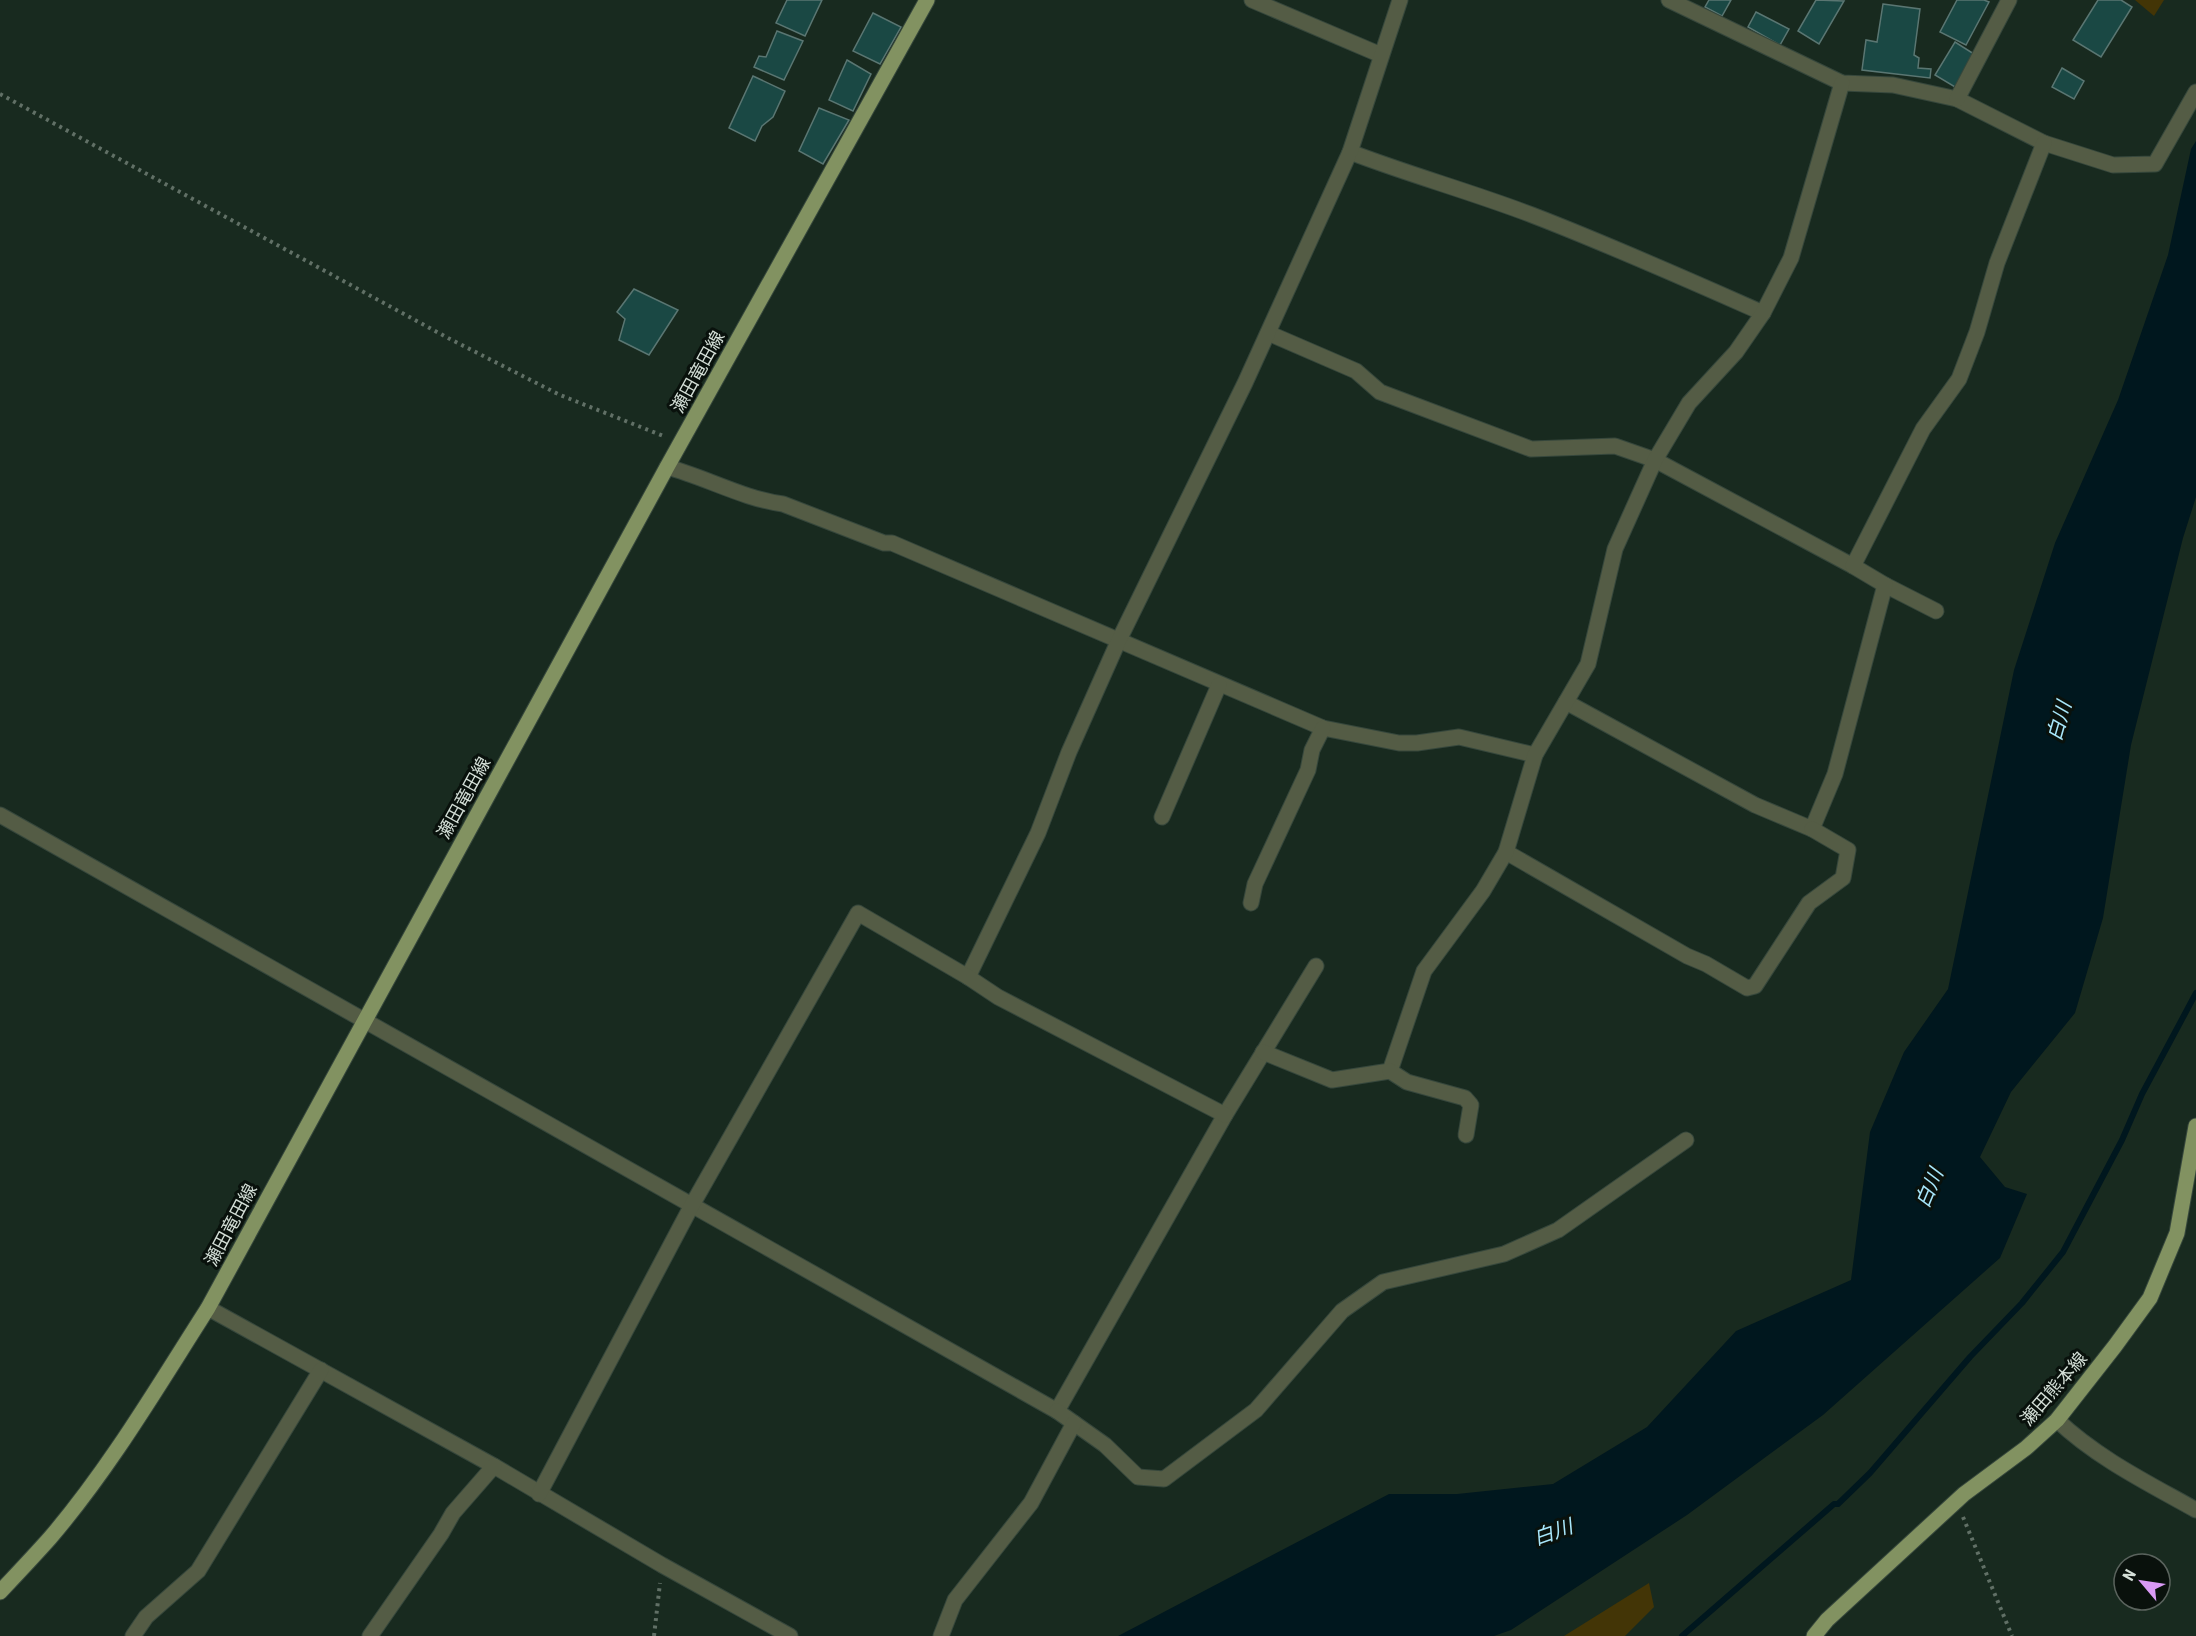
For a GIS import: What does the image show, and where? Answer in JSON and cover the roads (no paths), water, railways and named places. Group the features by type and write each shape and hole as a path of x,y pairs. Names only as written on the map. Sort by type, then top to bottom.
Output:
{"main road":[{"name":"瀬田竜田線","path":"0,1592 51,1537 91,1485 208,1308 667,467 927,0"},
{"name":"瀬田熊本線","path":"1814,1636 1827,1620 1964,1494 2026,1448 2057,1420 2115,1346 2150,1298 2177,1233 2196,1126"}],"street":[{"path":"1252,0 1382,55"},
{"path":"968,977 1038,833 1118,642 1268,333 1350,152 1400,0"},
{"path":"1669,0 1842,83 1893,85 1958,99 2044,143 2113,165 2155,164 2196,92"},
{"path":"1958,99 2009,0"},
{"path":"1390,1071 1424,971 1483,891 1506,852 1535,755 1588,664 1616,549 1655,460 1689,403 1736,352 1763,313 1791,258 1842,83"},
{"path":"1853,566 1923,429 1959,379 1977,332 1997,263 2044,143"},
{"path":"1350,152 1626,252 1763,313"},
{"path":"1268,333 1356,371 1380,392 1531,449 1614,446 1655,460 1936,611"},
{"path":"667,467 695,474 767,502 783,504 884,543 892,543 1118,642 1323,728 1399,743 1459,737 1535,755"},
{"path":"1812,829 1835,774 1885,585"},
{"path":"1162,817 1219,685"},
{"path":"1506,852 1686,956 1706,964 1747,988 1755,986 1809,903 1843,878 1848,850 1812,829 1755,805 1566,702"},
{"path":"1251,903 1255,884 1308,770 1312,750 1323,728"},
{"path":"0,815 1056,1411 1104,1445 1138,1477 1164,1479 1256,1410 1342,1311 1383,1282 1504,1254 1558,1230 1686,1140"},
{"path":"539,1494 692,1204 858,913 998,997 1225,1115"},
{"path":"1056,1411 1225,1115 1316,966"},
{"path":"1263,1052 1332,1080 1390,1071 1407,1082 1465,1098 1471,1105 1466,1135"},
{"path":"208,1308 494,1466 662,1565 790,1636"},
{"path":"133,1636 146,1617 198,1571 321,1370"},
{"path":"2057,1420 2079,1441 2196,1510"},
{"path":"941,1636 955,1600 1031,1503 1074,1423"},
{"path":"370,1636 453,1513 494,1466"}],"water":[{"name":"白川","path":"2196,141 2196,497 2183,538 2131,745 2103,918 2075,1013 2011,1092 1980,1157 2005,1187 2027,1194 2000,1258 1823,1415 1687,1515 1511,1630 1494,1636 1118,1636 1389,1494 1457,1494 1553,1484 1647,1427 1736,1331 1851,1280 1870,1132 1904,1052 1948,989 2014,670 2055,543 2118,400 2168,255 2191,149"}],"waterway":[{"path":"1682,1636 1834,1504 1838,1504 1870,1473 1970,1357 2022,1303 2063,1252 2122,1140 2142,1094 2196,993"}]}
